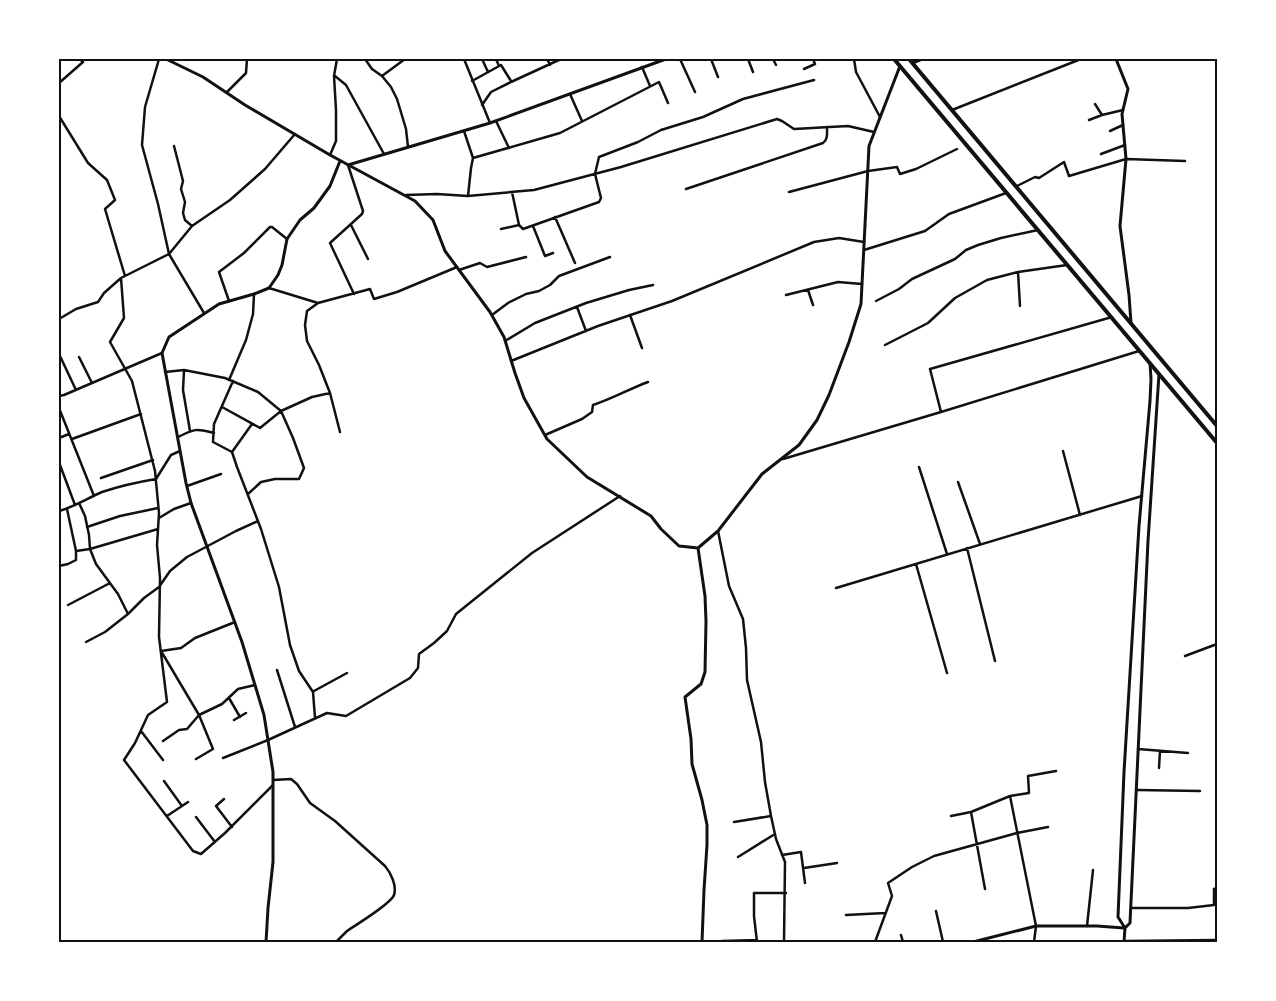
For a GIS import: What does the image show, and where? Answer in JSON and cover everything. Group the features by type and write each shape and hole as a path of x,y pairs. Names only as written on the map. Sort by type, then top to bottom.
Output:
{"main road":[{"path":"894,59 1217,443"},
{"path":"909,59 1217,426"},
{"path":"1084,284 1092,277"}],"street":[{"path":"59,83 83,62 80,59"},
{"path":"159,59 145,107 142,145 169,254 204,313"},
{"path":"166,59 203,77 330,156 415,201 433,220 445,251 492,315 505,341 524,398 547,439 587,477 651,516 661,529 679,546 698,548 718,531 762,474 798,445 817,420 829,395 862,304 869,146 900,65"},
{"path":"226,92 246,73 247,59"},
{"path":"330,156 336,141 334,76 337,59"},
{"path":"365,59 372,69 382,76 398,99 406,129 408,147"},
{"path":"382,76 405,59"},
{"path":"464,59 490,123"},
{"path":"482,59 488,72"},
{"path":"496,59 511,82"},
{"path":"548,59 550,65"},
{"path":"482,105 492,92 561,59"},
{"path":"348,165 496,121 666,59"},
{"path":"680,59 695,92"},
{"path":"711,59 718,77"},
{"path":"748,59 753,72"},
{"path":"773,59 776,65"},
{"path":"804,69 815,64 813,59"},
{"path":"854,59 856,72 880,117"},
{"path":"913,63 923,59"},
{"path":"952,110 1081,59"},
{"path":"1116,59 1128,89 1123,110 1126,159 1120,226 1131,324"},
{"path":"472,80 499,66"},
{"path":"642,68 650,86"},
{"path":"334,76 346,85 384,154"},
{"path":"512,192 519,225 523,229 555,218 600,200 595,174 599,157 638,142 661,130 703,117 743,99 814,80"},
{"path":"473,158 560,132 659,82 668,102"},
{"path":"570,94 582,121"},
{"path":"1095,104 1102,116"},
{"path":"1089,120 1123,110"},
{"path":"59,116 88,163 108,180 115,200 105,208 125,276"},
{"path":"405,195 468,196 534,190 621,167 777,119 794,129 848,126 874,132"},
{"path":"496,121 509,148"},
{"path":"1110,131 1123,125"},
{"path":"686,189 823,143 827,139 827,127"},
{"path":"464,131 473,158 468,196"},
{"path":"59,319 76,309 98,302 104,293 121,278 169,254 192,226 230,200 265,169 295,134"},
{"path":"1101,154 1124,145"},
{"path":"174,146 183,181 180,190 184,202 183,213 185,220 192,226"},
{"path":"789,192 868,171 897,167 900,174 916,169 957,149"},
{"path":"1017,186 1035,177 1039,178 1064,162 1069,176 1126,159 1185,161"},
{"path":"266,942 272,862 273,772 264,715 235,622 191,503 162,353 169,337 204,313 219,304 268,288 278,275 288,239 300,220 314,208 330,186 340,161"},
{"path":"348,165 363,211 330,243 354,294"},
{"path":"864,250 925,231 949,214 1007,193"},
{"path":"555,218 575,263"},
{"path":"351,224 368,259"},
{"path":"501,229 519,225"},
{"path":"533,226 545,256 552,254"},
{"path":"229,301 219,272 244,254 270,227 288,239"},
{"path":"876,301 899,289 912,279 955,259 966,250 1000,238 1038,230"},
{"path":"511,361 586,331 672,301 814,242 839,238 864,242"},
{"path":"340,432 330,393 320,365 307,341 305,326 307,311 318,303 332,298 370,289 374,299 457,268 480,263 487,268 526,257"},
{"path":"492,315 508,303 550,285 559,276 610,257"},
{"path":"886,345 928,323 955,298 987,280 1018,272 1068,265"},
{"path":"1018,272 1020,306"},
{"path":"121,278 124,318 110,342 132,381 153,460 159,518 157,545 159,637 167,702 148,715 135,743 124,760 193,851 201,854 232,827 273,785"},
{"path":"786,295 838,282 862,284"},
{"path":"505,341 536,323 577,307 609,295 653,285"},
{"path":"268,288 318,303"},
{"path":"808,289 812,305"},
{"path":"229,380 246,340 253,314 254,294"},
{"path":"577,307 586,331"},
{"path":"630,315 642,348"},
{"path":"941,412 930,369 1112,317"},
{"path":"779,460 1140,351"},
{"path":"59,396 162,353"},
{"path":"59,354 76,390"},
{"path":"79,357 92,383"},
{"path":"1150,362 1150,401 1138,536 1124,772 1118,917 1124,928 1124,942 1217,940"},
{"path":"184,370 183,390 190,431"},
{"path":"165,372 184,370 233,381 258,392 281,411 304,468 299,479 275,479 261,482 247,494"},
{"path":"973,942 1036,926 1124,928 1130,922 1148,541 1159,373"},
{"path":"233,381 214,424 213,442 232,452 258,521 279,587 290,645 299,671 313,692 316,718"},
{"path":"545,435 582,419 592,412 593,405 609,400 648,382"},
{"path":"222,407 260,428 281,411 312,397 330,393"},
{"path":"59,408 94,496"},
{"path":"71,439 141,414"},
{"path":"232,452 252,424"},
{"path":"178,437 199,429 214,432"},
{"path":"59,438 69,434"},
{"path":"156,479 171,454 180,451"},
{"path":"1063,451 1080,515"},
{"path":"101,478 153,460"},
{"path":"60,465 75,505"},
{"path":"920,466 947,554"},
{"path":"187,486 221,474"},
{"path":"59,511 130,483 156,479"},
{"path":"958,482 980,544"},
{"path":"223,758 268,740 326,713 346,716 410,678 418,668 419,654 447,631 456,614 532,553 620,496"},
{"path":"836,588 1142,496"},
{"path":"79,503 85,516 90,549 96,564 118,594 128,614"},
{"path":"159,518 174,509 191,503"},
{"path":"87,527 120,516 158,508"},
{"path":"59,566 76,560 68,509"},
{"path":"86,642 105,632 128,614 144,598 159,587 170,572 187,557 258,521"},
{"path":"76,551 90,549 158,530"},
{"path":"718,531 729,586 743,619 747,680 761,742 770,816 785,862 784,942"},
{"path":"698,548 705,596 705,672 701,684 685,697 692,764 707,825 702,942"},
{"path":"967,548 995,661"},
{"path":"916,564 947,673"},
{"path":"68,605 110,583"},
{"path":"161,651 181,648 195,638 235,622"},
{"path":"1184,656 1217,644"},
{"path":"161,651 199,715 213,749 196,759"},
{"path":"277,670 296,727"},
{"path":"313,692 347,673"},
{"path":"163,741 179,730 187,729 199,715 222,704 238,689 255,685"},
{"path":"229,698 240,717"},
{"path":"234,720 246,713"},
{"path":"141,731 164,760"},
{"path":"1138,749 1188,753"},
{"path":"1159,768 1160,751"},
{"path":"951,816 971,812 1010,796 1029,793 1028,776 1056,771"},
{"path":"273,780 291,779 297,784 310,803 335,822 385,866 391,874 394,890 392,898 346,932 336,942"},
{"path":"164,781 182,806"},
{"path":"1136,790 1200,791"},
{"path":"1010,796 1036,926 1034,942"},
{"path":"224,799 216,806 232,827"},
{"path":"167,816 188,802"},
{"path":"971,812 985,889"},
{"path":"734,822 770,816"},
{"path":"196,817 215,842"},
{"path":"875,942 892,896 888,883 895,878 934,856 1017,833 1048,827"},
{"path":"738,857 775,834"},
{"path":"782,855 801,852 806,883"},
{"path":"803,868 837,863"},
{"path":"1086,926 1093,870"},
{"path":"1131,908 1214,906 1214,889 1217,888"},
{"path":"722,941 757,941 754,894 786,893"},
{"path":"936,911 943,942"},
{"path":"846,915 885,913"},
{"path":"901,935 903,942"}]}
